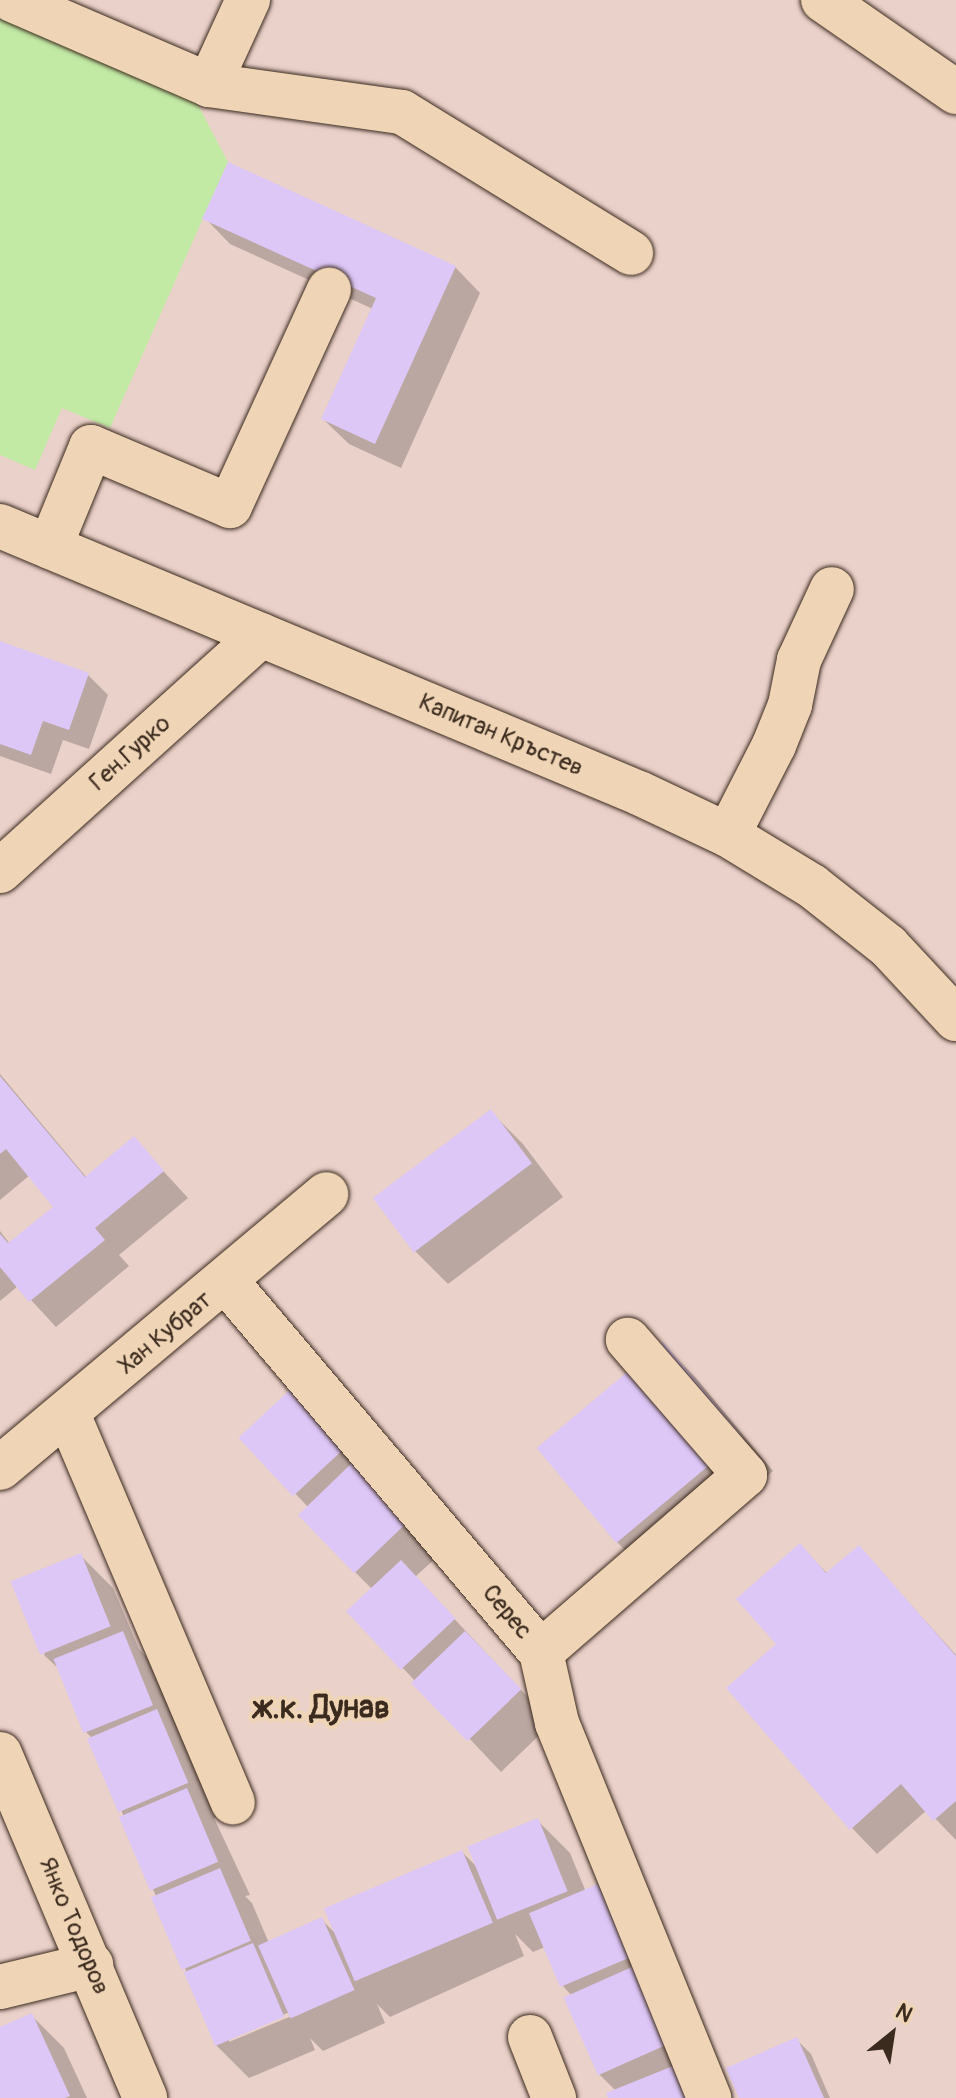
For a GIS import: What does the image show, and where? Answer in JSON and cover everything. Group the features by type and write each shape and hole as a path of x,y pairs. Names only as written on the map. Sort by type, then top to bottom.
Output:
{"street":[{"path":"12,0 209,85 402,112 631,253"},
{"path":"209,85 248,0"},
{"path":"823,0 956,92"},
{"path":"50,547 91,447 230,506 329,290"},
{"name":"Капитан Кръстев","path":"0,526 639,793 728,835 812,886 877,938 956,1019"},
{"path":"728,835 774,745 790,705 799,660 832,589"},
{"name":"Ген.Гурко","path":"0,871 261,635"},
{"name":"Хан Кубрат","path":"0,1468 68,1414 326,1194"},
{"name":"Серес","path":"226,1281 541,1652 557,1723 709,2098"},
{"path":"541,1652 745,1475 628,1340"},
{"path":"68,1414 233,1802"},
{"name":"Янко Тодоров","path":"0,1754 145,2098"},
{"path":"0,1987 91,1965"},
{"path":"530,2037 554,2098"}],"green space":[{"path":"0,17 197,103 228,162 110,428 62,408 35,470 0,455"}],"building":[{"path":"228,162 456,266 375,444 321,419 376,298 202,219"},
{"path":"0,641 89,673 69,730 43,721 31,755 0,744"},
{"path":"0,1076 85,1177 134,1136 164,1171 95,1228 105,1240 29,1302 0,1267 0,1234 8,1243 53,1207 6,1149 0,1154"},
{"path":"491,1109 532,1163 414,1252 373,1198"},
{"path":"663,1342 743,1437 616,1543 537,1448"},
{"path":"294,1386 349,1445 293,1496 238,1438"},
{"path":"352,1463 408,1521 354,1573 298,1515"},
{"path":"800,1543 826,1573 859,1545 956,1656 956,1801 933,1821 901,1784 850,1830 726,1688 776,1644 736,1599"},
{"path":"81,1553 111,1626 40,1655 11,1581"},
{"path":"401,1560 456,1619 401,1670 346,1611"},
{"path":"123,1631 153,1705 83,1733 53,1659"},
{"path":"465,1631 521,1689 467,1741 411,1683"},
{"path":"157,1709 188,1783 118,1812 87,1739"},
{"path":"187,1788 218,1862 150,1891 119,1817"},
{"path":"538,1818 568,1891 497,1920 468,1846"},
{"path":"462,1850 493,1923 355,1981 324,1909"},
{"path":"220,1868 251,1941 182,1970 151,1897"},
{"path":"598,1884 629,1958 560,1987 529,1913"},
{"path":"322,1917 355,1990 291,2019 258,1945"},
{"path":"253,1943 284,2017 215,2046 184,1972"},
{"path":"632,1967 667,2045 598,2075 563,1998"},
{"path":"32,2013 70,2096 0,2098 0,2027"},
{"path":"797,2037 824,2098 739,2098 726,2068"},
{"path":"678,2064 692,2098 608,2098 606,2093"}],"district":[{"name":"ж.к. Дунав","path":"321,1708"}]}
